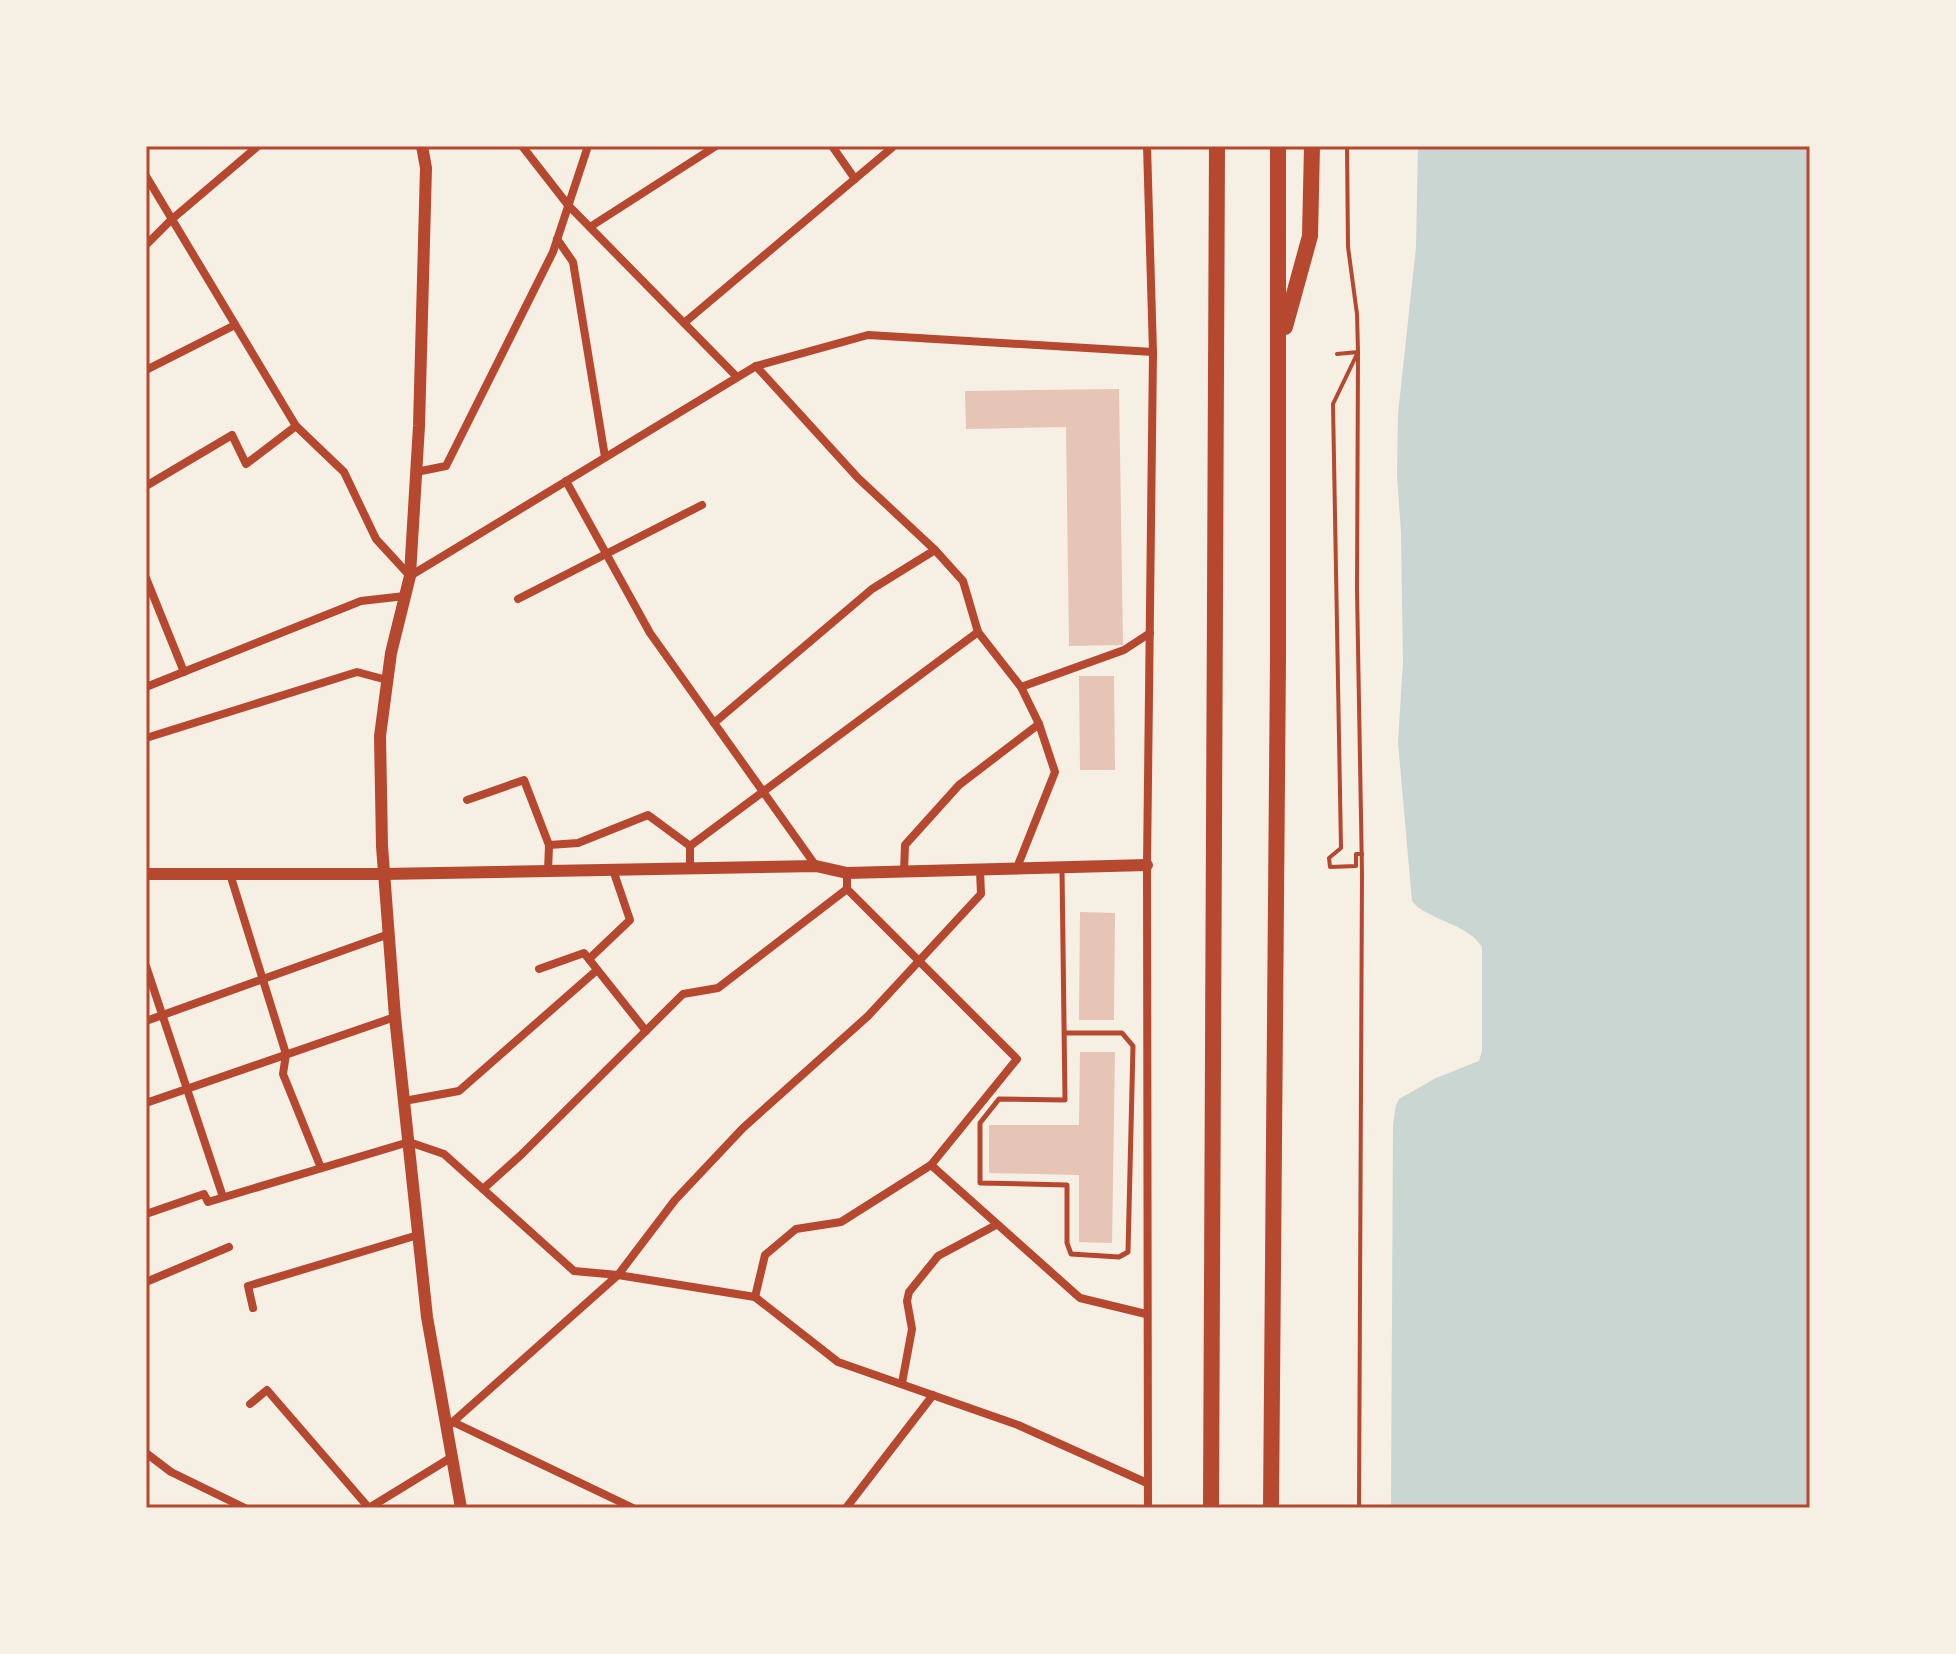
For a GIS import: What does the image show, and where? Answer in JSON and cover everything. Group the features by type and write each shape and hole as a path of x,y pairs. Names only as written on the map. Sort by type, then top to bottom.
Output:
{"highway":[{"path":"1206,146 1219,213"},
{"path":"1211,1508 1217,146"},
{"path":"1271,1508 1278,146"},
{"path":"1279,347 1310,236 1312,146"}],"street":[{"path":"146,245 258,146"},
{"path":"422,146 426,168 410,576 391,653 380,736 384,874 395,1017 427,1317 450,1425 461,1508"},
{"path":"522,146 568,205 737,377"},
{"path":"416,472 446,466 557,239 588,146"},
{"path":"590,227 716,146"},
{"path":"832,146 855,179"},
{"path":"684,323 894,146"},
{"path":"1147,146 1153,352 1147,865 1148,1508"},
{"path":"146,177 296,426 344,472 376,539 410,576"},
{"path":"557,239 573,262 605,457"},
{"path":"146,370 235,325"},
{"path":"410,576 756,366 868,335 1153,352"},
{"path":"756,366 858,478 935,550 963,581 978,632 1021,687 1039,724 1055,772 1016,870"},
{"path":"146,486 232,435 246,464 296,426"},
{"path":"566,481 650,633 816,866"},
{"path":"518,599 702,505"},
{"path":"714,723 872,589 935,550"},
{"path":"146,578 184,672"},
{"path":"146,687 361,601 405,596"},
{"path":"690,846 978,632"},
{"path":"1021,687 1124,650 1150,633"},
{"path":"146,738 357,672 387,680"},
{"path":"904,872 905,845 959,785 1039,724"},
{"path":"467,800 524,780 549,845 548,871"},
{"path":"549,845 578,843 648,815 690,846"},
{"path":"690,846 690,868"},
{"path":"146,874 384,874 816,866 847,873 1147,865"},
{"path":"589,959 630,920 613,870"},
{"path":"450,1425 618,1275 675,1200 743,1128 868,1016 981,894 980,871"},
{"path":"755,1297 765,1255 796,1229 841,1222 931,1165 1017,1059 847,889 847,873"},
{"path":"230,874 286,1054 283,1074 321,1168"},
{"path":"483,1189 683,994 718,988 847,889"},
{"path":"146,1021 389,934"},
{"path":"539,969 584,953 646,1031"},
{"path":"146,966 223,1197"},
{"path":"404,1101 459,1091 597,970"},
{"path":"146,1103 395,1017"},
{"path":"146,1214 204,1194 208,1202 409,1142 444,1154 574,1271 755,1297 838,1362 1018,1425 1147,1483"},
{"path":"931,1165 1080,1298 1146,1314"},
{"path":"902,1383 912,1329 907,1301 909,1292 938,1256 996,1225"},
{"path":"253,1308 248,1286 418,1235"},
{"path":"146,1282 229,1247"},
{"path":"250,1404 267,1390 369,1508 452,1457"},
{"path":"846,1508 933,1395"},
{"path":"450,1425 633,1508"},
{"path":"146,1453 171,1472 245,1508"}],"lane":[{"path":"1062,868 1065,1100 999,1099 980,1123 980,1183 1067,1185 1067,1243 1071,1254 1119,1257 1128,1252 1133,1046 1122,1033 1065,1033"}],"path":[{"path":"1347,146 1348,247 1357,314 1358,352 1357,590 1362,854 1359,1508"},
{"path":"1337,354 1358,352"},
{"path":"1358,352 1333,404 1341,848 1329,858 1330,867 1356,866 1356,854 1362,854"}],"shaded area":[{"path":"1418,146 1810,146 1810,1508 1391,1508 1393,1125 1396,1105 1399,1099 1436,1078 1479,1061 1482,1051 1482,947 1458,927 1427,913 1412,901 1398,742 1403,663 1398,414 1416,247"}],"building":[{"path":"1119,389 1123,645 1069,646 1066,427 966,429 965,391"},
{"path":"1079,676 1114,676 1115,770 1080,770"},
{"path":"1080,912 1115,913 1114,1020 1079,1020"},
{"path":"1080,1052 1115,1052 1112,1243 1079,1242 1079,1175 989,1173 989,1125 1079,1125"}]}
